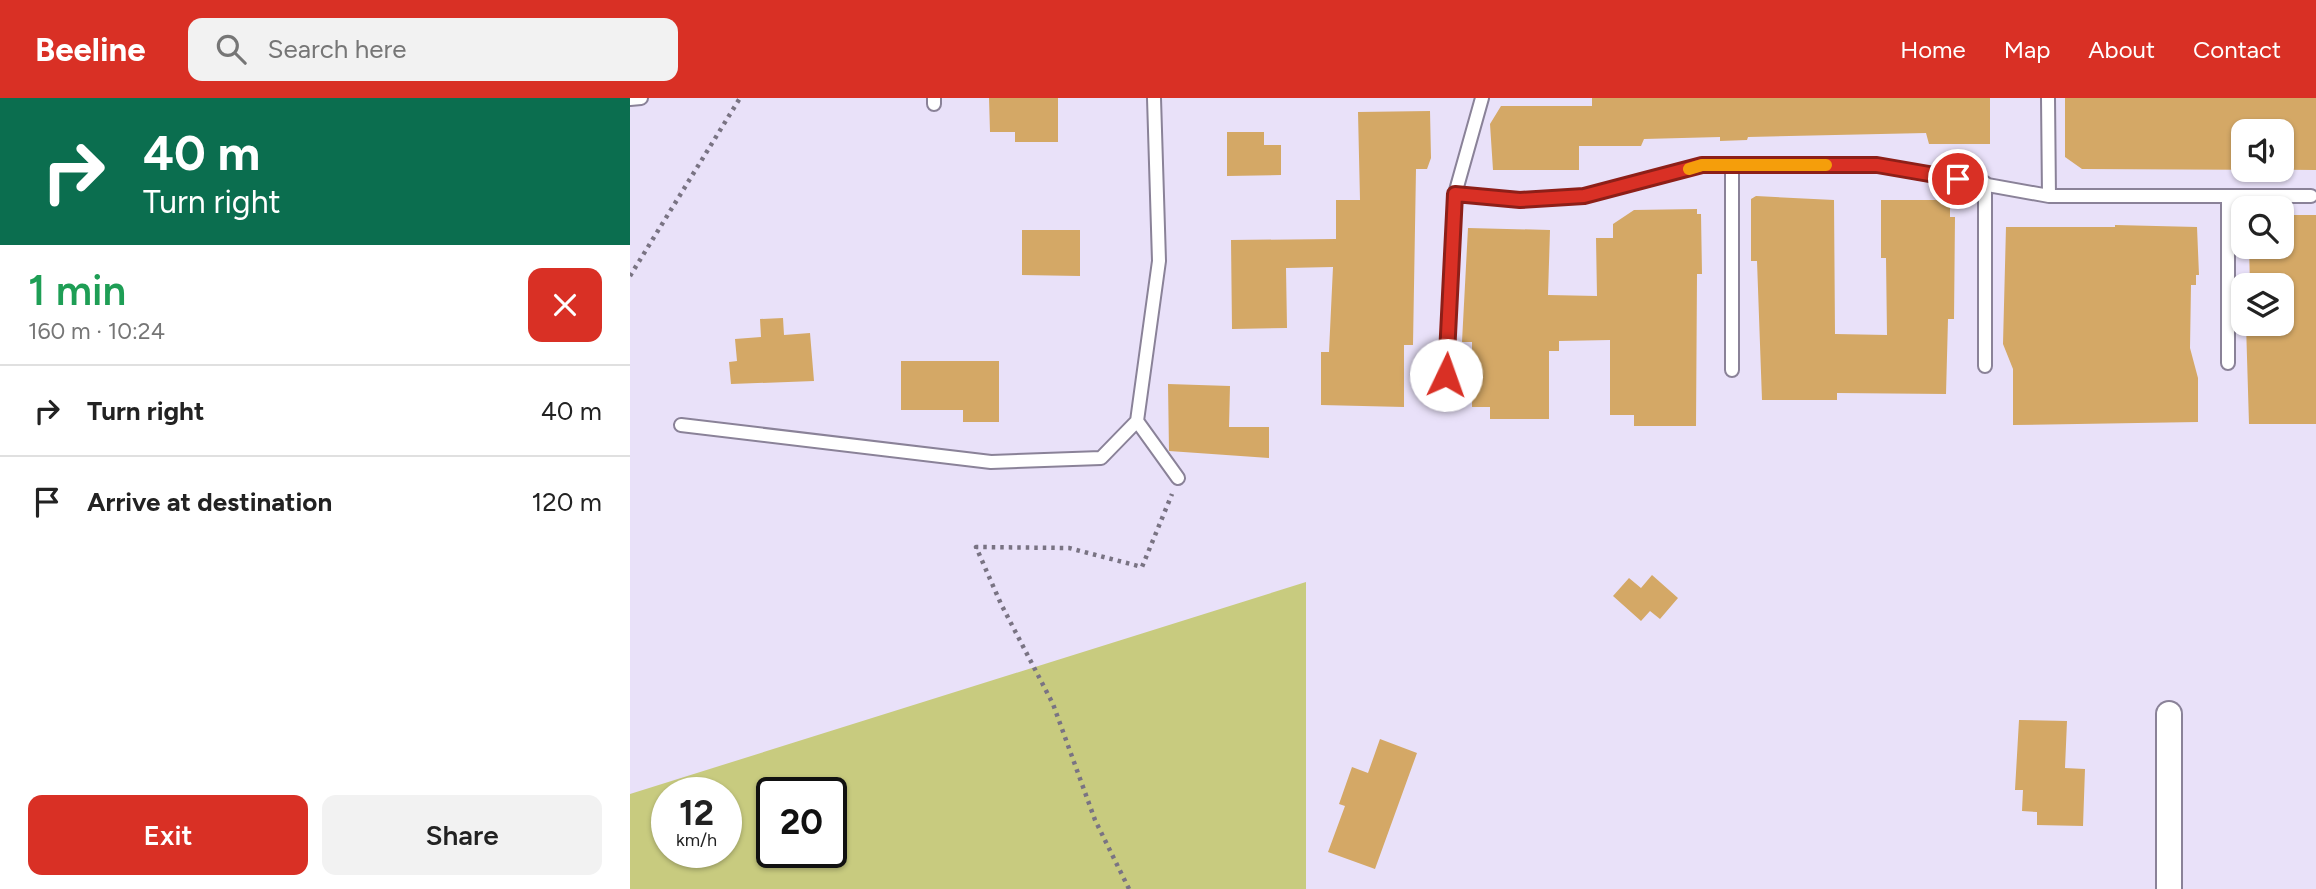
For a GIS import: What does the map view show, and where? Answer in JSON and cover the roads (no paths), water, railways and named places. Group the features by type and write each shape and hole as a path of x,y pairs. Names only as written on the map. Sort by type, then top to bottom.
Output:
{"street":[{"path":"2169,714 2169,889"}],"lane":[{"path":"630,99 641,98"},
{"path":"681,425 991,463 1101,458 1137,421 1159,261 1154,98"},
{"path":"1446,375 1455,194 1482,98"},
{"path":"2048,98 2049,196"},
{"path":"1455,194 1520,200 1584,196 1702,165 1877,165 2049,196 2311,196"},
{"path":"1732,165 1732,370"},
{"path":"1985,183 1985,366"},
{"path":"2228,196 2228,363"},
{"path":"1137,421 1178,478"}]}
